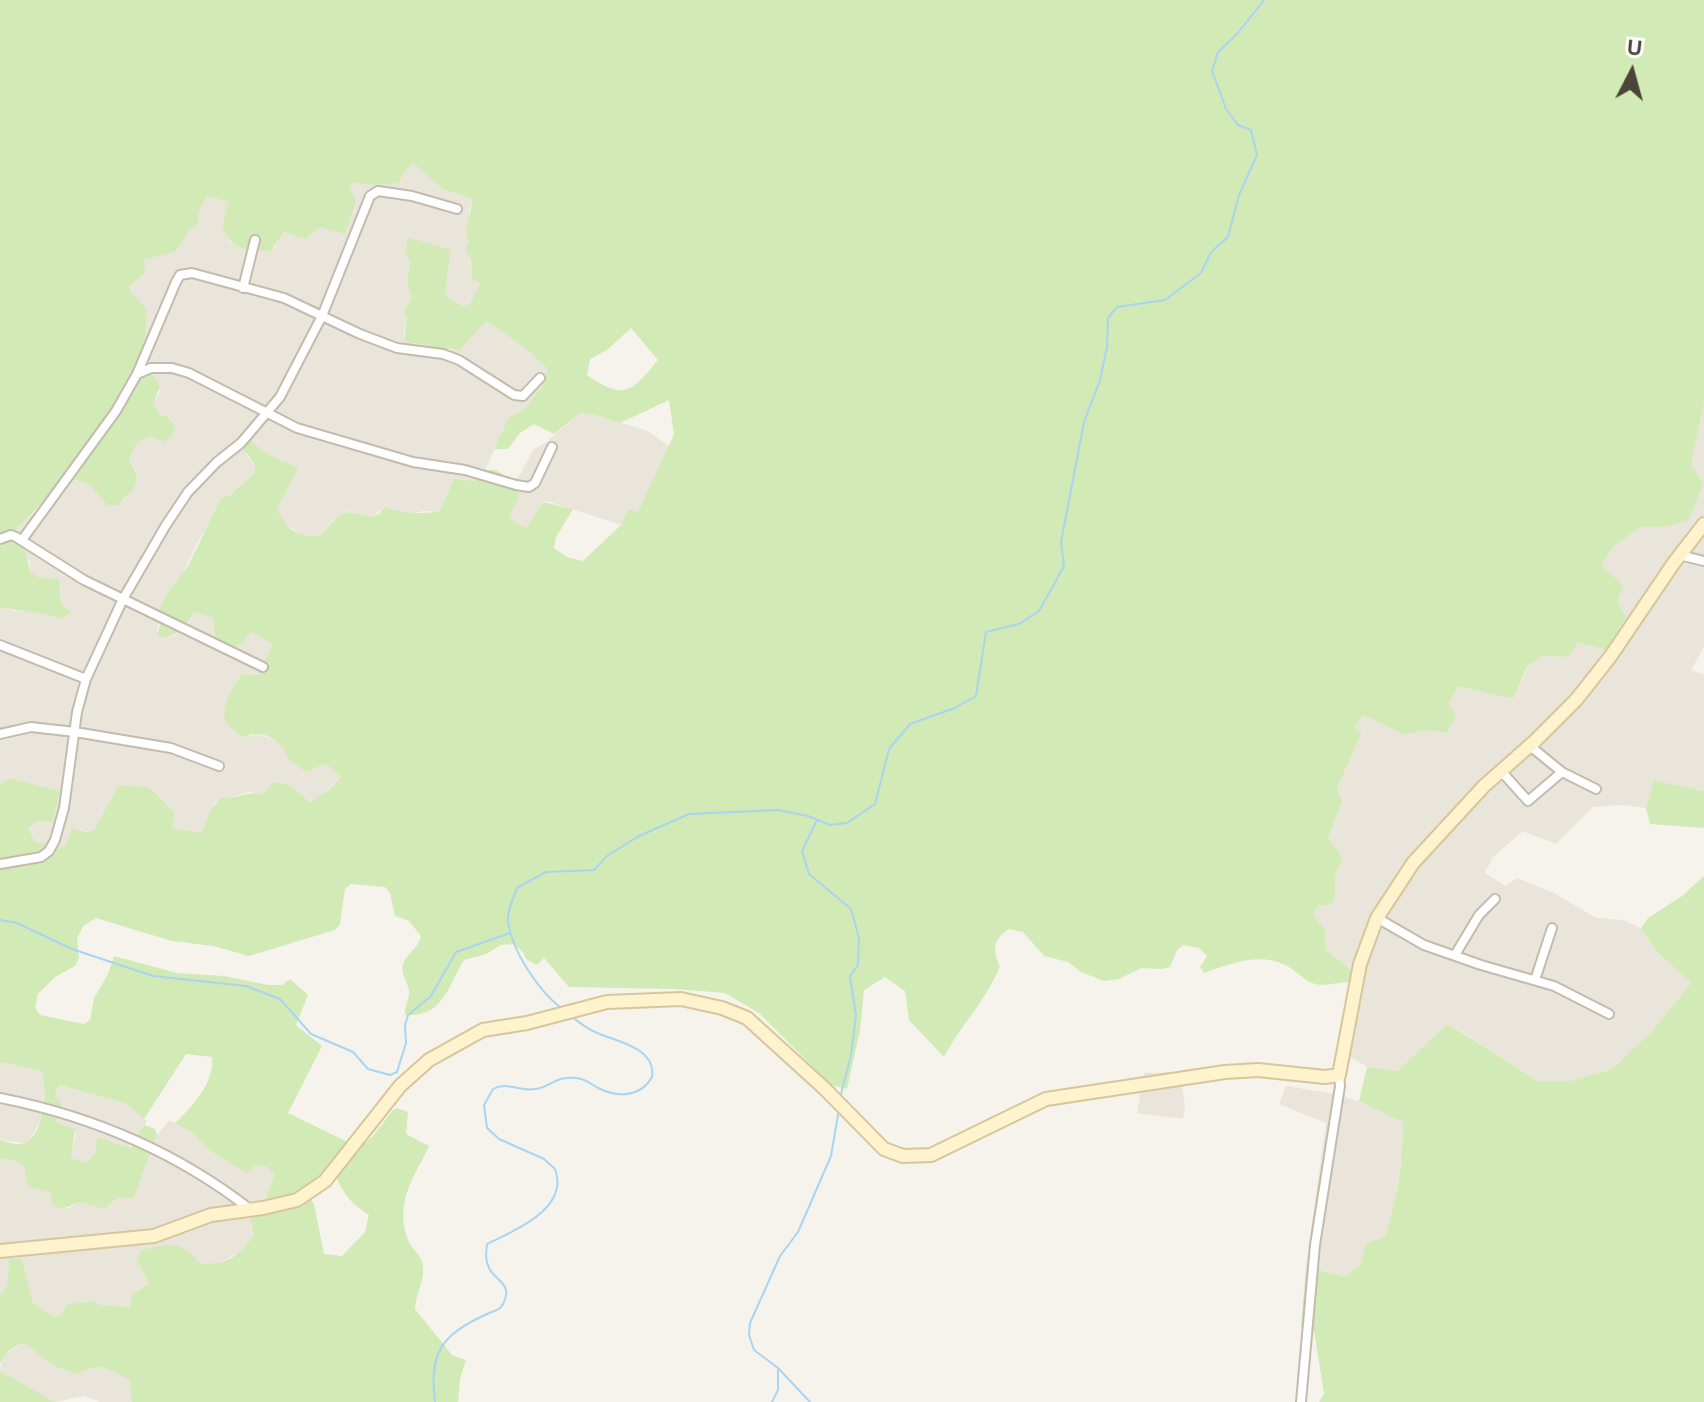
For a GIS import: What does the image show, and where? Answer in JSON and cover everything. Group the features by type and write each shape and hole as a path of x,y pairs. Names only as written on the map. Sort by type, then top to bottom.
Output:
{"main road":[{"path":"0,1251 154,1236 200,1218 297,1200 317,1188 373,1123 400,1086 429,1060 483,1030 628,1000 681,999 722,1008 747,1018 824,1088 884,1149 903,1156 931,1155 1046,1099 1225,1072 1258,1070 1325,1077 1339,1075 1360,964 1377,918 1413,863 1501,771 1576,700 1704,524"}],"street":[{"path":"0,864 41,857 49,851 64,808 86,679 123,599 188,492 267,414 280,397 322,316 373,192 412,196 457,209"},
{"path":"243,288 255,240"},
{"path":"22,540 116,411 137,374 180,275 192,273 284,298 397,348 443,354 459,360 514,395 523,396 540,378"},
{"path":"137,374 151,368 172,368 225,389 297,428 413,462 465,470 524,487 535,483 552,447"},
{"path":"0,539 11,535 22,540 73,574 263,667"},
{"path":"1679,555 1704,561"},
{"path":"0,645 86,679"},
{"path":"0,734 31,727 75,732 171,748 219,766"},
{"path":"1530,746 1562,772 1596,789"},
{"path":"1501,771 1528,801 1562,772"},
{"path":"1455,955 1479,915 1495,899"},
{"path":"1377,918 1424,945 1554,986 1609,1014"},
{"path":"1535,980 1552,928"},
{"path":"1301,1402 1315,1245 1340,1086 1339,1075"},
{"path":"0,1098 35,1105 118,1133 181,1162 251,1210"}],"shaded area":[{"path":"413,163 442,189 473,199 469,211 469,262 472,264 471,276 480,284 471,304 463,306 445,293 449,266 410,261 407,284 412,298 403,313 407,318 403,337 414,343 451,350 486,321 549,369 543,386 523,410 509,417 478,481 454,479 439,512 423,511 407,515 384,507 372,517 347,511 334,519 319,536 303,536 283,522 277,509 288,488 281,459 265,455 251,440 246,455 255,465 255,473 229,496 201,536 159,621 157,632 160,638 174,636 188,625 194,612 213,618 215,639 232,646 242,643 251,631 274,644 259,675 251,674 231,727 249,737 256,734 277,740 306,772 326,764 341,777 322,795 308,802 292,786 275,781 265,794 249,792 215,802 202,833 172,828 175,813 149,787 118,785 94,830 87,832 80,829 65,847 34,842 28,828 60,791 9,778 0,784 0,610 4,606 15,611 49,613 61,619 71,613 61,603 60,588 51,580 29,571 30,561 22,549 16,528 38,509 46,496 65,478 83,481 100,492 104,504 125,500 137,478 129,460 137,441 175,426 153,404 160,391 151,365 143,355 129,286 144,273 144,260 177,250 189,231 198,224 199,212 207,196 228,202 222,228 230,243 274,248 284,232 309,238 351,182 361,183 405,171"},
{"path":"1704,403 1704,647 1691,670 1704,675 1704,791 1654,780 1646,808 1622,805 1593,807 1556,844 1523,831 1493,857 1485,873 1505,886 1517,878 1554,893 1596,918 1623,920 1641,928 1657,952 1691,983 1652,1031 1612,1069 1570,1081 1538,1081 1449,1024 1397,1071 1367,1067 1340,1051 1351,970 1325,949 1325,931 1312,915 1319,905 1335,896 1335,876 1343,858 1328,840 1342,801 1337,788 1362,733 1354,726 1364,715 1404,735 1425,730 1447,733 1449,704 1458,686 1513,699 1528,667 1542,656 1568,657 1577,642 1617,603 1600,566 1613,547 1641,527 1664,527 1691,465"},
{"path":"580,413 648,431 669,446 638,512 628,509 621,525 547,501 543,502 526,528 509,518 519,496 518,478 534,449"},
{"path":"0,1062 42,1071 45,1080 42,1117 31,1139 24,1143 0,1140"},
{"path":"1180,1072 1185,1106 1183,1119 1137,1113 1144,1073"},
{"path":"59,1085 127,1104 141,1115 147,1121 131,1148 111,1141 97,1148 87,1164 70,1158 76,1134 74,1129 56,1122 55,1093"},
{"path":"1286,1086 1359,1101 1403,1121 1403,1145 1394,1207 1385,1236 1366,1244 1360,1265 1344,1277 1306,1266 1326,1123 1279,1104"},
{"path":"169,1120 193,1132 210,1151 247,1172 256,1165 265,1167 274,1175 262,1209 250,1224 254,1235 239,1252 217,1265 200,1263 174,1245 141,1250 137,1261 149,1283 135,1291 130,1307 101,1305 95,1301 67,1304 61,1315 53,1316 33,1303 27,1285 9,1259 7,1286 0,1295 0,1158 23,1163 27,1168 29,1187 50,1192 52,1204 66,1209 80,1202 104,1209 118,1198 130,1198 140,1182 157,1135"},
{"path":"23,1343 55,1366 84,1370 90,1366 104,1365 129,1380 132,1402 100,1402 84,1396 55,1402 43,1396 0,1371 3,1355"}],"green space":[{"path":"0,0 1704,0 1704,403 1691,465 1703,483 1689,520 1664,527 1641,527 1613,547 1601,565 1623,585 1617,603 1626,616 1606,650 1578,642 1568,657 1542,656 1527,667 1513,699 1458,686 1449,704 1456,715 1447,733 1425,730 1404,735 1364,715 1354,726 1362,733 1337,788 1342,801 1328,839 1343,858 1335,876 1335,896 1331,905 1319,905 1313,914 1325,931 1325,949 1351,970 1350,982 1317,984 1285,965 1255,959 1204,973 1200,967 1207,956 1199,948 1183,945 1177,950 1170,967 1141,968 1119,979 1104,981 1081,972 1068,962 1044,956 1023,932 1009,929 996,946 1000,966 994,979 944,1057 909,1020 905,991 885,977 864,990 860,1030 847,1089 831,1085 759,1013 725,993 569,987 544,958 537,965 526,959 513,944 501,945 486,954 464,960 436,1006 418,1015 405,1015 409,990 402,967 421,936 409,921 395,916 390,893 385,887 351,884 345,889 340,924 335,930 249,956 213,946 172,941 96,918 83,926 77,939 79,958 75,966 55,977 38,994 35,1008 40,1015 84,1024 90,1020 94,998 114,956 177,973 224,976 268,985 282,985 290,979 308,995 296,1025 322,1046 288,1113 360,1148 393,1110 397,1108 408,1112 406,1134 429,1146 412,1180 403,1214 408,1240 423,1266 415,1309 452,1355 466,1360 458,1402 132,1402 129,1380 114,1371 98,1367 76,1374 55,1366 23,1343 9,1350 0,1363 0,1295 7,1286 9,1259 22,1259 33,1303 53,1316 61,1315 67,1304 95,1301 101,1305 130,1307 132,1294 149,1283 137,1261 141,1250 174,1245 200,1263 218,1263 231,1258 254,1235 250,1221 262,1209 274,1175 266,1167 256,1165 247,1173 210,1151 193,1133 175,1123 201,1093 212,1066 212,1057 186,1054 144,1119 127,1104 60,1085 56,1090 55,1097 62,1103 56,1122 75,1129 71,1158 87,1163 96,1151 97,1137 131,1148 144,1125 155,1129 157,1135 134,1198 118,1198 104,1209 80,1202 62,1209 52,1204 50,1192 29,1187 23,1165 0,1158 0,1140 22,1144 37,1131 43,1110 44,1088 42,1071 0,1062 0,784 9,778 60,791 53,821 36,821 28,828 35,842 65,847 72,828 87,832 94,830 118,785 149,787 175,813 172,828 202,833 211,809 221,798 264,794 274,781 292,786 309,802 329,790 341,777 326,764 306,772 288,759 281,745 272,738 261,734 242,737 227,723 224,712 235,684 243,674 259,675 273,644 251,632 242,643 232,647 215,639 213,618 194,612 177,633 160,638 157,635 160,625 155,619 167,594 188,566 221,498 229,496 255,473 255,465 243,448 251,440 268,454 298,468 277,509 288,527 298,533 319,536 345,512 372,517 384,507 405,512 439,512 454,479 477,481 485,470 496,470 512,480 518,478 519,496 509,518 526,528 543,502 573,509 556,537 554,548 567,557 583,561 621,525 628,509 638,512 674,434 669,400 620,423 580,413 554,434 534,424 520,433 508,449 494,449 509,417 523,410 543,386 548,369 525,348 486,321 460,349 404,341 407,318 403,313 412,298 407,284 410,261 405,255 408,237 451,250 445,293 450,299 463,306 470,304 480,284 471,278 472,265 466,249 469,241 466,231 473,199 442,189 413,163 398,183 375,185 351,182 349,187 356,200 345,234 320,227 306,239 284,232 271,251 242,248 231,242 222,228 228,202 207,196 199,212 198,224 189,231 176,251 144,260 145,273 129,286 131,293 147,310 143,355 160,387 153,404 175,426 173,434 165,442 151,436 137,442 129,460 137,475 135,486 119,505 107,506 90,486 65,478 16,528 29,571 40,578 59,579 61,603 71,613 61,619 5,607 0,610","holes":["631,328 658,360 641,380 634,386 619,390 587,375 590,359 607,350","332,1166 346,1194 369,1215 365,1232 342,1256 324,1254 314,1204 306,1190"]},
{"path":"1654,780 1704,791 1704,828 1650,824 1646,808"},
{"path":"1704,876 1704,1402 1319,1402 1324,1394 1314,1331 1301,1327 1306,1266 1344,1277 1360,1265 1366,1244 1385,1236 1398,1180 1403,1122 1359,1101 1367,1067 1397,1071 1448,1024 1538,1081 1570,1081 1612,1069 1652,1031 1691,983 1657,952 1641,928 1648,918 1682,896"},
{"path":"0,1371 55,1402 0,1402"}],"waterway":[{"path":"561,1008 535,980 514,944 508,916 517,888 546,872 594,870 607,856 639,836 689,814 778,810 808,816 830,825 847,823 875,804 889,749 910,724 955,708 976,696 986,632 1019,624 1039,611 1064,566 1061,542 1084,422 1100,380 1107,347 1108,318 1117,307 1165,300 1201,273 1211,252 1228,237 1239,195 1257,155 1251,130 1238,125 1226,109 1212,71 1218,52 1264,0"},
{"path":"817,820 802,851 809,874 851,909 859,938 858,965 850,976 856,1016 851,1055 840,1098"},
{"path":"0,920 17,923 72,949 153,976 246,986 280,999 311,1034 353,1052 368,1069 390,1075 397,1072 406,1043 408,1015 431,996 456,952 510,933"},
{"path":"435,1402 434,1370 442,1347 459,1330 498,1309 505,1299 506,1290 488,1265 487,1244 536,1217 554,1196 557,1183 555,1169 544,1159 499,1139 487,1128 484,1105 493,1089 503,1086 535,1089 558,1080 576,1078 606,1091 628,1094 642,1089 652,1077 652,1067 641,1052 592,1030 572,1017"},
{"path":"810,1402 778,1368 754,1350 749,1335 750,1323 780,1256 798,1232 831,1156 839,1109"},
{"path":"772,1402 778,1390 778,1369"}]}
